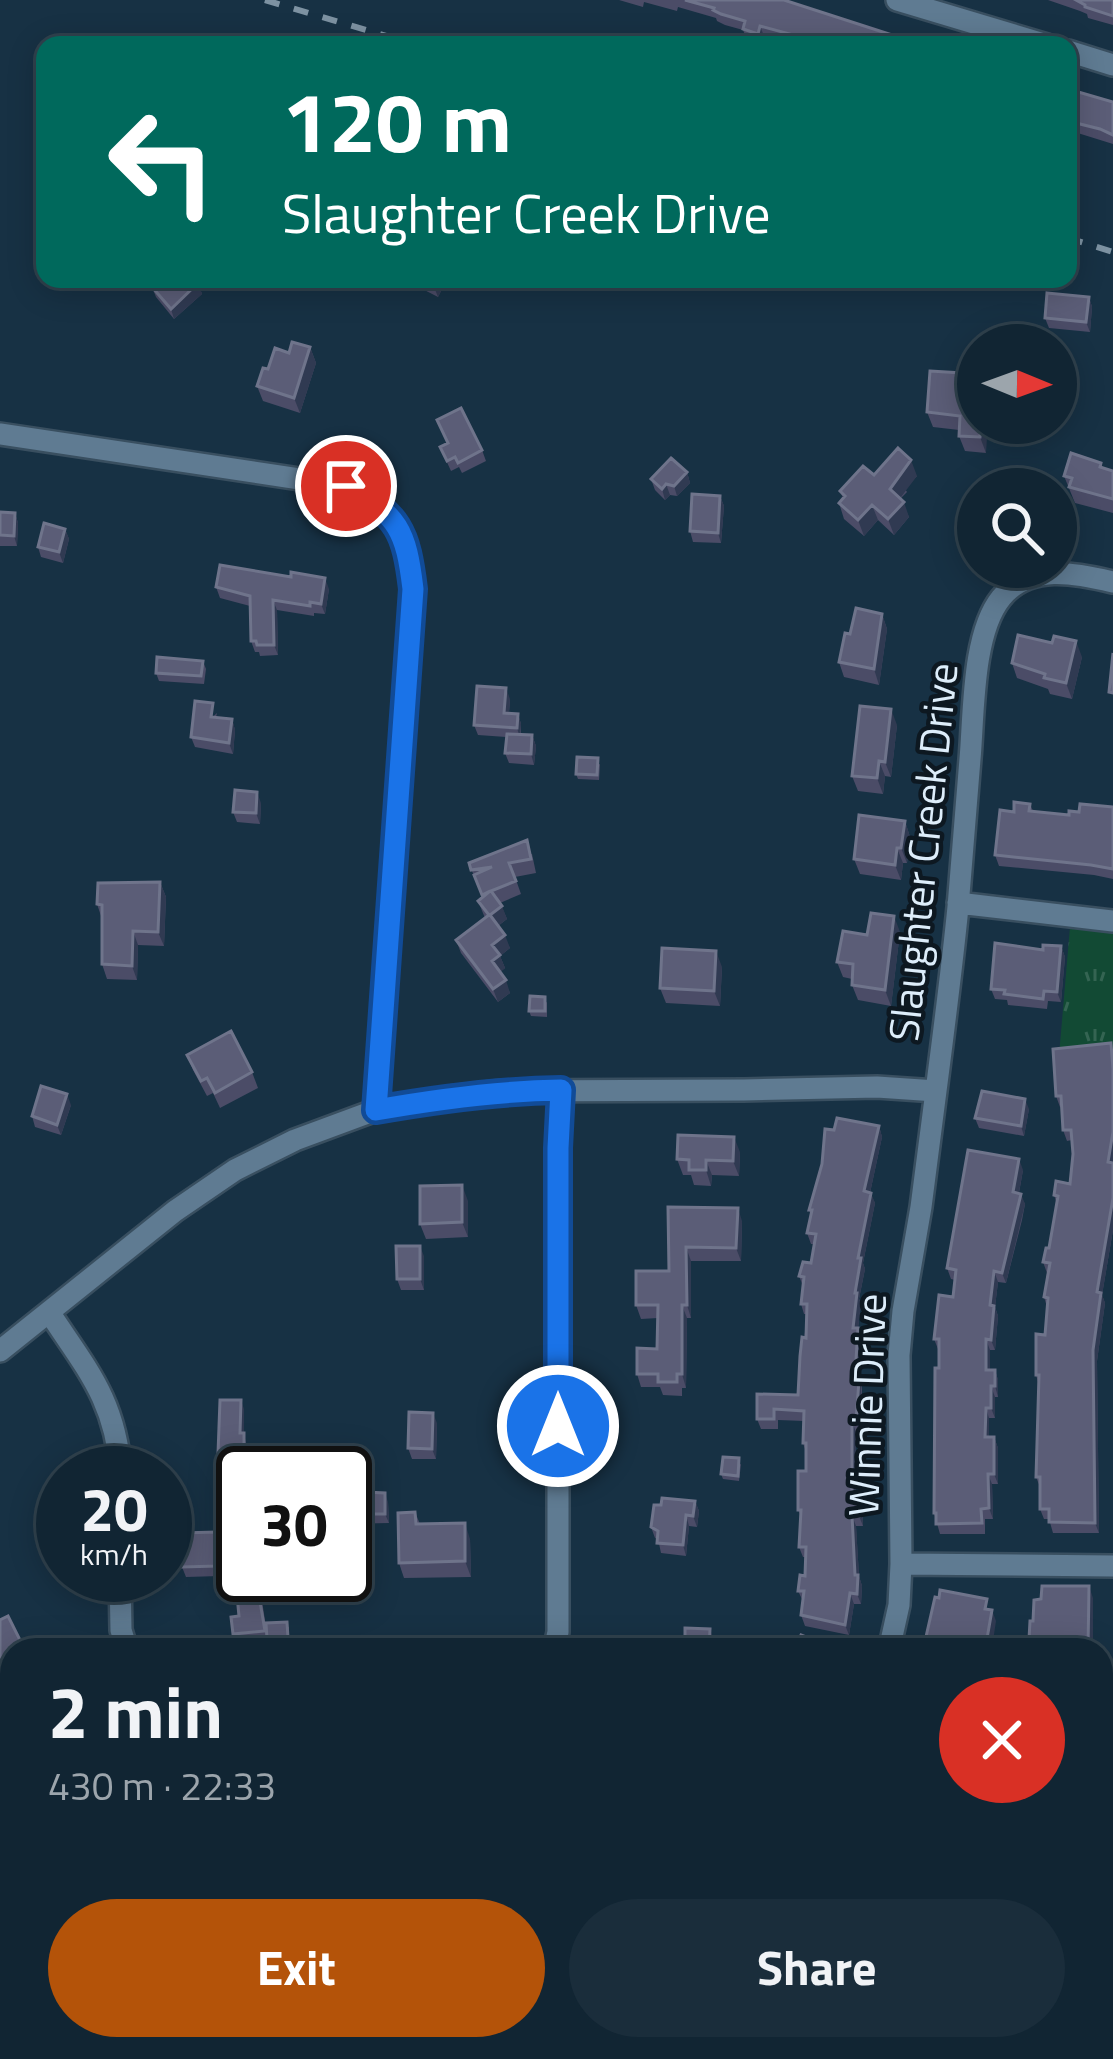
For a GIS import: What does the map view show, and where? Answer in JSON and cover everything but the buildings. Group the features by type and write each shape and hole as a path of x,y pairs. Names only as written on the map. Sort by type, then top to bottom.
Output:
{"street":[{"path":"912,2 1019,36"},
{"path":"1077,54 1113,65"},
{"path":"0,434 346,486 393,518 408,548 413,589 376,1110"},
{"name":"Slaughter Creek Drive","path":"0,1352 175,1211 235,1170 295,1140 376,1110 503,1091 936,1090 984,637 998,601 1018,583 1043,574 1113,581"},
{"path":"958,903 1113,921"},
{"path":"557,1638 561,1090"},
{"name":"Winnie Drive","path":"892,1638 901,1564 899,1355 936,1090"},
{"path":"49,1312 106,1399 117,1446"},
{"path":"901,1564 1113,1566"},
{"path":"120,1602 123,1638"}],"green space":[{"path":"1070,927 1113,932 1113,1052 1059,1056"}],"railway":[{"path":"265,0 387,36"},
{"path":"1077,241 1113,252"}],"route":[{"path":"346,486 393,518 408,548 413,589 376,1110 503,1091 561,1090 558,1426"}]}
